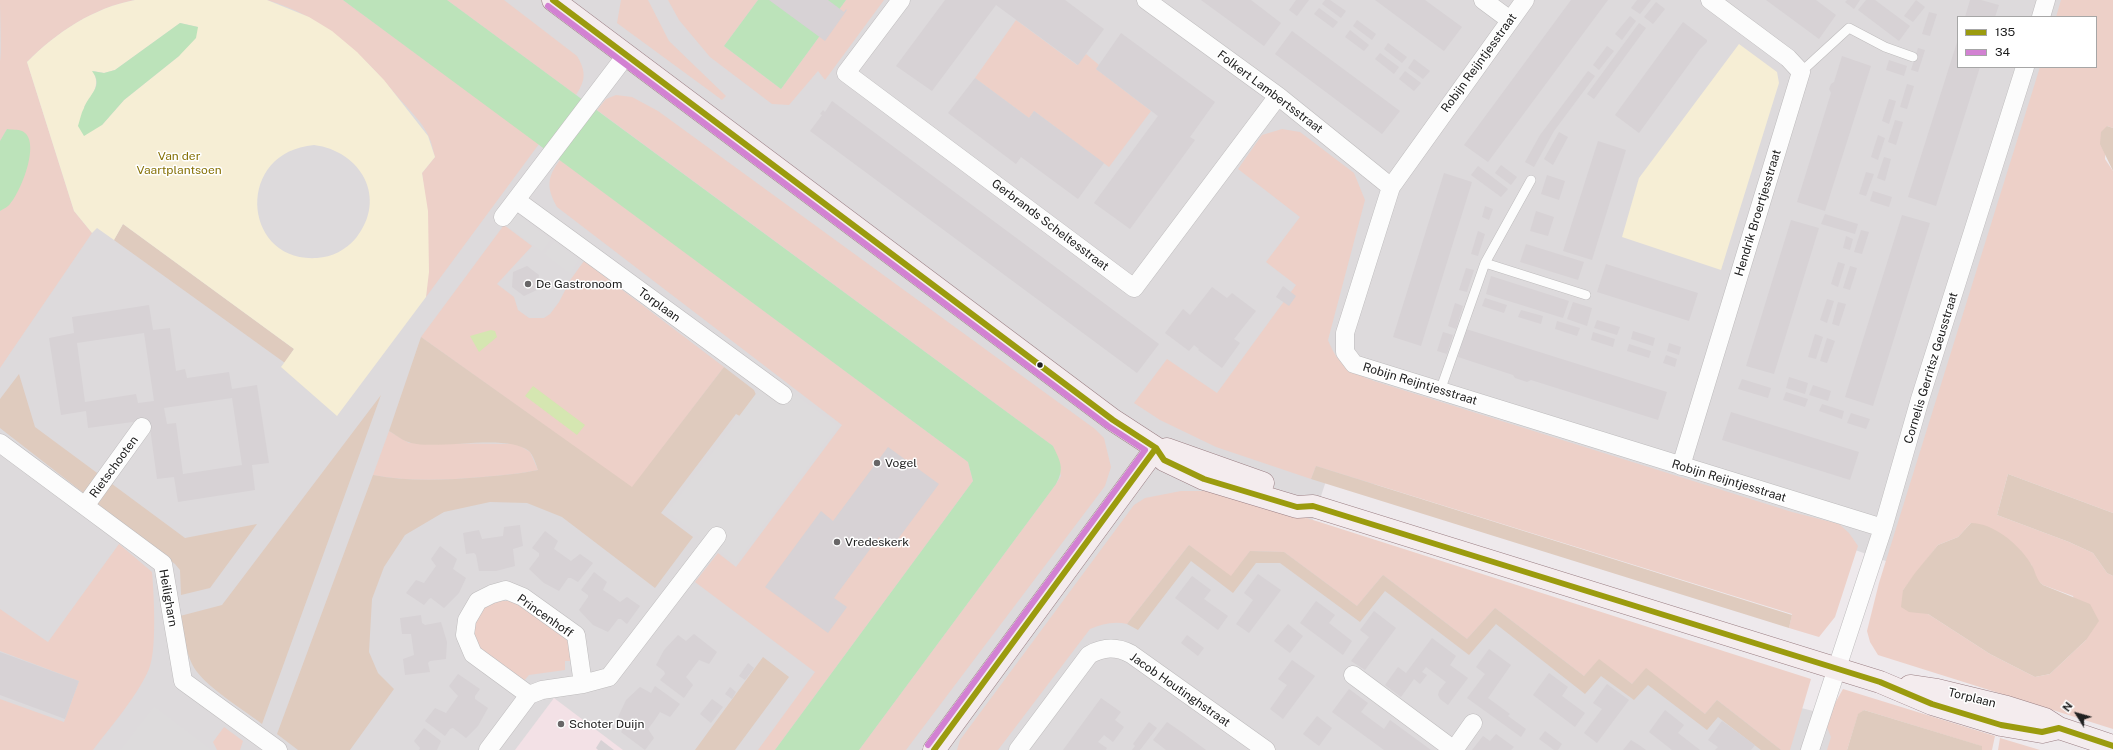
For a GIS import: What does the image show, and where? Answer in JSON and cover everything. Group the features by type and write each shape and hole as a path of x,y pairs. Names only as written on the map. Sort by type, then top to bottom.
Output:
{"street":[{"name":"Torplaan","path":"554,0 1113,420 1156,448 1170,449 1304,498 1312,506 1880,682 1932,704 2002,726 2042,732 2059,728 2113,746"},
{"name":"Gerbrands Scheltesstraat","path":"902,0 846,73 1134,288 1278,96"},
{"name":"Folkert Lambertsstraat","path":"1146,0 1278,96 1391,187"},
{"path":"1483,0 1510,20"},
{"name":"Robijn Reijntjesstraat","path":"1525,0 1391,187 1345,333 1345,352 1354,364 1883,528"},
{"path":"1710,0 1788,58 1801,72"},
{"path":"2041,16 2046,0"},
{"path":"503,217 626,54"},
{"name":"Cornelis Gerritsz Geusstraat","path":"1810,750 1883,528 1920,399 2025,68"},
{"name":"Hendrik Broertjesstraat","path":"1681,466 1801,72"},
{"name":"Torplaan","path":"516,200 783,396"},
{"name":"Rietschooten","path":"85,506 142,427"},
{"name":"Heiligharn","path":"0,443 163,564 183,681 270,747"},
{"path":"934,750 1156,448"},
{"path":"488,750 529,696 542,690 583,684 610,677 717,536"},
{"name":"Princenhoff","path":"529,696 473,654 465,635 467,620 478,601 492,594 506,590 523,597 576,635 583,684"},
{"name":"Jacob Houtinghstraat","path":"1018,750 1089,655 1098,650 1115,648 1131,654 1266,750"},
{"path":"1353,675 1454,750 1473,723"}],"lane":[{"path":"1801,72 1849,28 1884,47 1913,57"},
{"path":"1440,391 1485,263 1531,180"},
{"path":"1485,263 1586,295"}],"shaded area":[{"path":"0,0 2074,0 2068,16 1957,16 1957,68 2052,68 1894,564 1847,547 1327,478 1310,529 1793,706 1850,720 1840,750 0,750"},
{"path":"0,0 135,0 105,9 76,23 63,31 27,62 74,211 92,233 0,368 0,211 10,203 7,129 0,141"},
{"path":"267,0 343,0 539,144 426,297 428,235 422,173 435,157 426,131 384,80 340,38 306,16"},
{"path":"343,0 447,0 1053,446 1061,469 1056,484 859,750 775,750 973,481 968,462"},
{"path":"447,0 504,0 577,56 582,66 584,76 582,85 576,95"},
{"path":"621,0 648,0 669,41 726,96 722,100 617,23"},
{"path":"668,0 758,0 724,46 781,89 846,0 884,0 825,80 818,71 789,105 772,104 710,57 679,20"},
{"path":"758,0 846,0 781,89 724,46"},
{"path":"2061,0 2113,0 2113,128 2107,126 2105,159 2113,171 2113,513 2008,474 1997,515 2069,542 2093,553 2107,573 2113,576 2113,729 1878,655 1870,642 1867,631 1879,583 2040,68 2097,68 2097,16 2056,16","holes":["1971,523 2031,564 2037,580 2043,585 2073,596 2086,640 2050,674 2035,677 1990,654 1928,614 1903,590 1938,545 1958,537"]},
{"path":"1016,20 1077,65 1086,54 1099,65 1096,69 1151,111 1109,167 1034,111 1029,118 975,78"},
{"path":"180,23 198,27 196,38 179,56 124,100 102,125 84,136 78,126 86,103 96,86 97,82 92,71 104,73 115,70"},
{"path":"616,95 632,97 658,111 1095,429 1104,438 1111,467 1105,486 906,750 859,750 1056,484 1061,476 1053,446 597,110 606,99"},
{"path":"2107,126 2113,128 2113,171 2100,144 2101,132"},
{"path":"7,129 20,130 28,136 30,155 28,166 19,189 9,205 0,211 0,141"},
{"path":"1282,129 1300,132 1354,173 1365,200 1328,340 1340,362 1351,371 1374,381 1792,512 1839,524 1849,533 1858,546 1835,617 1819,637 1789,628 1792,614 1316,466 1311,479 1216,447 1160,420 1134,403 1167,359 1217,393 1296,285 1266,262 1300,217 1238,169 1262,135"},
{"path":"560,160 968,462 973,481 775,750 758,750 815,672 695,582 718,553 736,567 842,425 557,207 551,194 550,177"},
{"path":"514,211 551,240 542,252 504,224"},
{"path":"123,224 294,349 285,363 114,240"},
{"path":"504,225 532,246 497,284 514,297 518,310 529,318 544,318 550,314 559,302 571,279 584,261 724,367 632,488 421,337"},
{"path":"554,241 579,260 570,274 544,254"},
{"path":"491,330 495,331 497,337 479,352 470,336"},
{"path":"421,337 632,487 724,367 754,390 759,402 751,422 736,414 661,513 693,537 655,588 562,517 527,503 490,502 444,512 405,535 384,567 372,599 369,652 378,673 394,689 350,750 298,750 277,734 373,475 414,480 442,480 504,475 538,470 529,451 519,446 490,442 423,445 408,442 389,431"},
{"path":"19,374 35,427 185,538 257,524 210,588 181,595 180,570 175,564 0,428 0,399"},
{"path":"770,375 838,426 736,563 667,512"},
{"path":"533,386 585,425 577,435 525,396"},
{"path":"381,395 262,724 204,680 197,672 192,664 184,641 180,616 222,605"},
{"path":"389,431 409,443 517,444 530,452 538,470 504,475 442,480 414,480 373,475"},
{"path":"1316,466 1792,615 1789,628 1311,479"},
{"path":"2008,474 2113,513 2113,576 2107,573 2093,553 2069,542 1997,515"},
{"path":"1181,491 1204,491 1238,496 1811,679 1790,750 1781,750 1717,700 1705,714 1646,669 1632,684 1599,660 1584,676 1495,608 1467,639 1383,575 1357,606 1284,552 1250,551 1231,577 1189,545 1127,624 1108,624 1090,629 998,750 957,750 960,740 1134,505 1145,498"},
{"path":"1971,523 1988,527 2013,542 2026,556 2040,583 2090,604 2099,621 2086,640 2050,674 2035,677 1990,654 1928,614 1909,612 1901,607 1903,590 1938,545 1958,537"},
{"path":"119,544 152,572 154,594 154,636 152,660 144,680 123,711 93,750 0,750 0,699 64,722 79,681 0,651 0,609 48,642"},
{"path":"1189,545 1231,576 1250,551 1284,552 1357,606 1383,575 1467,639 1495,608 1584,676 1599,659 1632,684 1646,668 1705,714 1717,700 1781,750 1761,750 1718,717 1707,730 1648,685 1634,700 1601,676 1585,694 1496,624 1469,655 1385,591 1360,622 1280,563 1256,563 1233,593 1191,561 1138,630 1127,624"},
{"path":"494,601 510,601 520,603 571,641 574,661 565,661 565,670 529,675 523,682 491,661 482,653 476,643 474,625 481,610"},
{"path":"763,657 789,677 735,750 695,750"},
{"path":"1843,689 1995,736 1992,750 1982,750 1981,746 1864,710 1858,715 1847,750 1827,750 1831,737 1826,725 1830,712"},
{"name":"Schoter Duijn","path":"554,698 623,750 515,750"},
{"path":"154,706 212,750 120,750"},
{"path":"1864,710 1982,746 1982,750 1847,750 1858,714"},
{"path":"224,727 243,741 240,750 217,750 213,742"},
{"path":"2000,738 2040,750 1998,750"}],"green space":[{"name":"Van der Vaartplantsoen","path":"135,0 267,0 309,17 332,31 357,52 384,80 428,136 435,157 422,173 428,211 429,272 426,297 337,416 281,367 294,349 123,224 114,240 97,228 92,233 74,211 27,62 63,31 90,15","holes":["180,23 198,27 179,56 124,100 102,125 84,107 96,86 93,71 104,73 115,70","314,145 331,149 345,156 356,167 365,179 369,193 370,207 365,223 356,238 348,246 328,256 317,258 292,255 274,243 262,226 257,206 260,185 270,166 288,152"]},
{"path":"1739,44 1777,72 1779,83 1721,270 1622,237 1639,178"}],"building":[{"path":"769,0 828,0 844,12 846,9 847,10 825,41"},
{"path":"945,0 1065,0 1104,29 1078,65 996,5 932,91 896,66"},
{"path":"1201,0 1251,0 1281,23 1264,46"},
{"path":"1296,0 1309,0 1297,16 1289,10"},
{"path":"1325,0 1330,0 1346,11 1341,18 1322,4"},
{"path":"1375,0 1425,0 1462,27 1444,51"},
{"path":"1571,0 1608,0 1488,162 1464,145"},
{"path":"1637,0 1651,0 1640,14 1631,8"},
{"path":"1766,0 1816,0 1836,15 1819,39"},
{"path":"1847,0 1860,0 1854,9 1845,2"},
{"path":"1866,0 1875,0 1910,26 1899,41 1858,10"},
{"path":"1916,0 1925,7 1913,22 1904,16"},
{"path":"1970,0 1981,0 1999,5 1995,16 1965,16"},
{"path":"1656,2 1665,9 1653,24 1644,17"},
{"path":"1319,8 1338,22 1333,28 1314,14"},
{"path":"1929,12 1937,14 1930,36 1922,34"},
{"path":"1630,16 1636,21 1622,40 1615,34"},
{"path":"1357,20 1376,34 1372,40 1353,26"},
{"path":"1683,22 1707,40 1707,42 1700,49 1639,133 1615,115"},
{"path":"1639,23 1646,28 1594,99 1587,94"},
{"path":"1350,30 1369,45 1364,51 1345,37"},
{"path":"1292,31 1400,111 1382,134 1275,54"},
{"path":"1121,33 1215,102 1190,137 1195,140 1130,229 1094,203 1158,116 1096,69"},
{"path":"1957,42 1957,68 1980,68 1936,206 1908,197"},
{"path":"1388,43 1407,57 1402,63 1384,49"},
{"path":"1607,46 1614,51 1599,70 1593,65"},
{"path":"1918,48 1925,50 1918,72 1911,70"},
{"path":"1380,53 1399,67 1394,74 1375,59"},
{"path":"1842,56 1871,66 1825,211 1797,202 1831,93 1829,89 1831,84 1834,82"},
{"path":"1414,59 1430,71 1423,79 1408,68"},
{"path":"1889,60 1907,66 1904,76 1886,70"},
{"path":"1405,71 1421,83 1414,91 1399,79"},
{"path":"1588,71 1595,76 1554,131 1534,167 1525,162 1540,135"},
{"path":"975,78 1029,118 1034,111 1104,163 1078,199 1021,157 1016,164 948,113"},
{"path":"1907,84 1914,86 1907,109 1900,107"},
{"path":"1889,99 1896,101 1889,124 1882,121"},
{"path":"832,101 1159,344 1137,373 810,131 822,115 820,114 823,110 825,112"},
{"path":"1895,120 1903,122 1896,145 1888,142"},
{"path":"1559,132 1568,137 1553,165 1544,159"},
{"path":"1878,135 1885,138 1878,160 1871,157"},
{"path":"1598,141 1626,150 1592,260 1563,251"},
{"path":"1884,157 1891,159 1885,181 1877,178"},
{"path":"1501,165 1517,177 1511,185 1495,173"},
{"path":"1478,166 1508,189 1501,197 1471,175"},
{"path":"1866,172 1874,174 1866,196 1859,194"},
{"path":"1444,173 1472,182 1421,346 1393,337"},
{"path":"1547,175 1565,181 1559,200 1541,194"},
{"path":"1873,191 1892,197 1889,207 1870,201"},
{"path":"1485,206 1493,209 1489,220 1482,217"},
{"path":"1536,211 1554,217 1548,236 1530,231"},
{"path":"1825,214 1858,224 1855,234 1821,224"},
{"path":"1902,215 1930,223 1873,406 1845,397"},
{"path":"1791,220 1819,228 1774,374 1746,366"},
{"path":"1861,230 1869,232 1862,254 1854,252"},
{"path":"1478,231 1485,234 1478,256 1471,254"},
{"path":"1846,236 1853,239 1850,250 1843,248"},
{"path":"1526,244 1584,262 1578,280 1520,262"},
{"path":"1838,262 1845,264 1838,287 1831,284"},
{"path":"1606,264 1698,293 1689,321 1597,292"},
{"path":"527,266 539,275 537,290 524,296 512,287 513,272"},
{"path":"1850,266 1857,268 1850,290 1843,288"},
{"path":"1466,268 1474,270 1467,292 1459,290"},
{"path":"1491,276 1569,301 1563,318 1486,294"},
{"path":"1283,286 1296,296 1289,306 1276,297"},
{"path":"1212,287 1227,298 1232,293 1256,311 1234,339 1240,343 1222,368 1198,350 1199,349 1194,345 1189,351 1165,333 1183,309 1190,315"},
{"path":"1485,298 1507,305 1504,313 1482,306"},
{"path":"1827,299 1834,301 1827,323 1820,320"},
{"path":"1573,302 1592,308 1587,326 1567,319"},
{"path":"1838,302 1846,304 1839,326 1832,324"},
{"path":"1455,303 1463,306 1456,329 1448,326"},
{"path":"149,305 153,330 170,328 176,371 185,369 187,378 229,372 232,389 257,385 269,463 252,465 255,490 178,502 174,477 157,479 150,428 140,421 88,428 86,411 61,415 49,338 74,333 72,317","holes":["144,333 154,401 138,403 136,394 85,402 77,343","232,398 242,465 183,474 176,423 167,424 164,408"]},
{"path":"1521,310 1543,316 1541,324 1518,317"},
{"path":"1597,320 1620,327 1617,335 1594,328"},
{"path":"1557,321 1580,328 1577,336 1555,329"},
{"path":"1466,329 1667,392 1658,420 1531,380 1527,382 1515,378 1513,375 1458,357"},
{"path":"1633,331 1655,338 1653,346 1631,339"},
{"path":"1443,332 1453,335 1447,354 1437,351"},
{"path":"1593,332 1615,339 1613,347 1591,340"},
{"path":"1815,334 1823,337 1816,359 1808,357"},
{"path":"1827,338 1835,341 1827,363 1820,361"},
{"path":"1669,343 1681,347 1679,355 1667,351"},
{"path":"1629,344 1651,351 1649,358 1627,351"},
{"path":"1666,355 1677,359 1675,367 1663,363"},
{"path":"1789,377 1808,383 1805,394 1786,388"},
{"path":"1742,379 1771,388 1768,398 1738,389"},
{"path":"1813,385 1831,391 1828,401 1809,395"},
{"path":"1786,392 1808,399 1805,407 1783,400"},
{"path":"1822,404 1844,411 1842,419 1819,411"},
{"path":"1731,412 1859,452 1850,480 1722,440"},
{"path":"1851,413 1870,419 1866,429 1847,423"},
{"name":"Vredeskerk","path":"888,447 939,484 892,547 879,537 834,598 847,607 828,633 765,587 821,511 833,521"},
{"path":"520,525 523,546 513,549 515,566 496,571 479,571 476,555 474,553 466,554 463,533 479,530 482,539 503,536 504,527"},
{"path":"545,531 558,541 554,549 571,561 580,554 593,563 578,582 568,578 559,591 544,583 529,569 539,556 539,553 532,548"},
{"path":"440,546 457,559 453,569 466,578 459,593 444,608 431,598 424,605 406,593 416,580 424,583 436,566 431,559"},
{"path":"594,572 607,582 603,590 620,602 627,597 640,606 627,624 621,619 618,619 608,632 593,625 579,610 588,597 588,595 581,590"},
{"path":"1258,574 1281,590 1249,633 1236,624 1253,600 1244,593"},
{"path":"1192,576 1211,590 1204,599 1228,616 1218,630 1175,598"},
{"path":"1316,601 1335,615 1329,623 1352,641 1343,655 1300,623"},
{"path":"1374,611 1396,628 1365,670 1351,661 1369,637 1360,630"},
{"path":"421,615 422,623 425,625 441,622 447,642 446,659 430,661 428,663 430,672 405,675 403,659 414,655 411,634 402,634 400,618"},
{"path":"1288,624 1303,636 1290,653 1274,641"},
{"path":"694,634 717,652 709,664 699,660 686,677 693,685 684,698 660,680 665,674 664,671 656,665 664,650 678,635 686,641"},
{"path":"1187,635 1204,648 1198,656 1181,643"},
{"path":"1432,638 1456,656 1450,665 1468,678 1448,705 1440,699 1438,695 1439,691 1446,682 1426,667 1422,672 1427,675 1420,684 1414,679 1401,697 1385,685 1398,667 1406,673"},
{"path":"1489,649 1511,665 1488,698 1510,714 1508,716 1526,729 1521,737 1467,698 1485,674 1476,667"},
{"path":"0,652 79,681 65,719 0,695"},
{"path":"1292,660 1315,676 1283,719 1270,709 1287,685 1278,679"},
{"path":"748,663 754,668 745,680 739,676"},
{"path":"1549,673 1568,687 1562,696 1585,713 1575,727 1533,695"},
{"path":"458,674 480,689 475,696 475,699 488,708 478,726 466,738 453,728 450,729 445,736 425,721 435,708 446,713 458,696 449,686"},
{"path":"1607,684 1629,700 1597,743 1584,733 1602,709 1593,703"},
{"path":"655,686 680,704 670,717 660,712 648,729 654,738 645,750 621,732 626,725 625,722 618,717 626,700 640,687 651,693"},
{"path":"730,687 736,692 732,699 725,694"},
{"path":"1349,689 1368,703 1361,712 1384,729 1390,720 1431,750 1384,750 1332,712"},
{"path":"1101,698 1121,712 1115,720 1124,727 1119,734 1113,742 1104,735 1098,742 1107,748 1106,750 1063,750"},
{"path":"712,699 723,707 711,723 700,714"},
{"path":"1665,710 1684,725 1678,733 1700,750 1672,750 1649,732"},
{"path":"1317,716 1332,728 1319,746 1303,734"},
{"path":"1722,721 1755,745 1751,750 1715,750 1718,747 1708,740"},
{"path":"1149,722 1157,728 1140,750 1132,750 1135,746 1133,744"},
{"path":"1167,722 1206,750 1166,750 1153,740"},
{"path":"424,728 441,741 437,750 419,750 420,748 414,741"},
{"path":"1545,731 1562,744 1558,750 1554,750 1539,739"},
{"path":"1496,734 1514,747 1511,750 1472,750 1483,736 1490,741"},
{"path":"601,740 614,750 598,750 596,748"},
{"path":"1631,740 1639,745 1646,750 1623,750"}],"transit line":[{"name":"135","path":"553,0 1113,420 1156,448 1164,460 1204,479 1297,507 1313,506 1880,682 1932,704 2001,725 2042,732 2059,728 2113,746"},
{"name":"34","path":"548,6 1108,426 1145,450 928,745"},
{"name":"135","path":"934,750 1156,448"}],"place":[{"name":"De Gastronoom","path":"528,284"},
{"name":"Vogel","path":"877,463"},
{"name":"Vredeskerk","path":"837,542"},
{"name":"Schoter Duijn","path":"561,724"}]}
